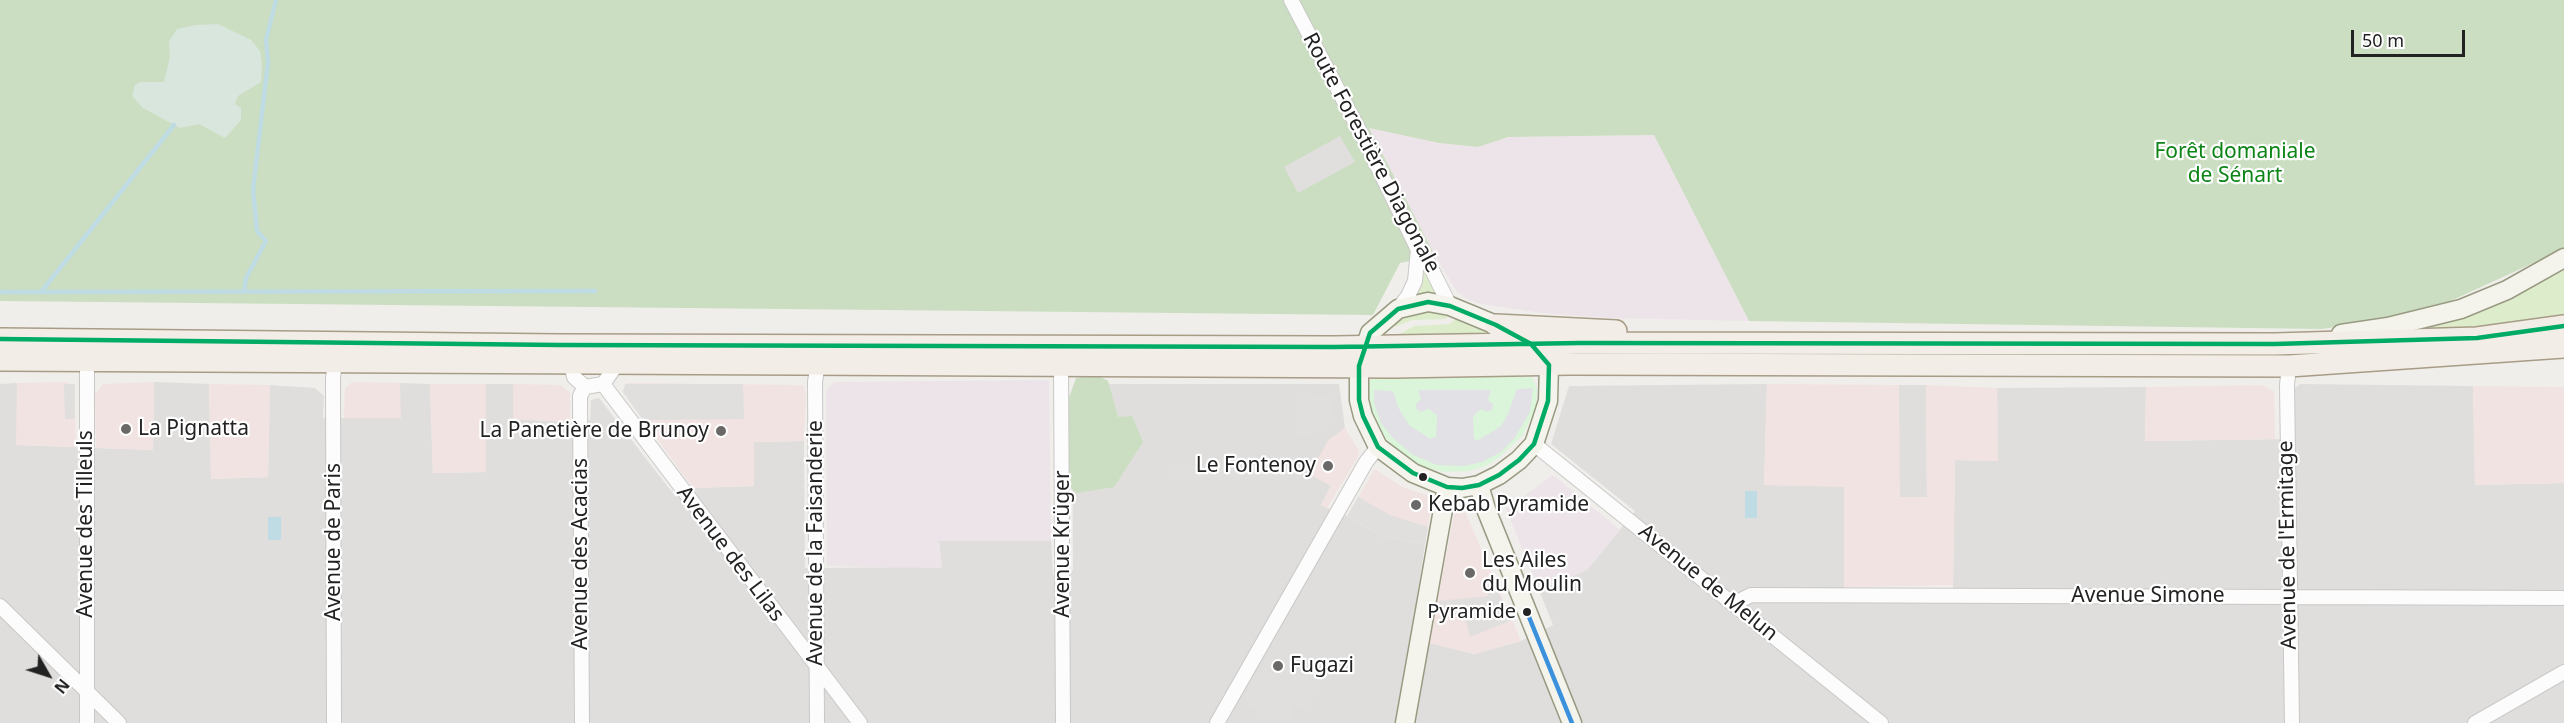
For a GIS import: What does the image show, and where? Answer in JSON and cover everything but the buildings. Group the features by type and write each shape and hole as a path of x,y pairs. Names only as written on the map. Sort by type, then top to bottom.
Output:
{"main road":[{"path":"2275,344 2388,327 2461,309 2507,290 2564,258"},
{"path":"1428,302 1450,306 1496,325 1531,344 1549,365 1548,401 1534,444 1519,460 1499,475 1479,485 1462,488 1447,487 1413,473 1378,447 1363,416 1359,400 1362,356 1370,333 1398,309 1428,302"},
{"path":"1496,325 1626,332 1646,345"},
{"path":"0,360 1061,365 1362,356 1531,344 2275,344 2477,339 2564,326"},
{"path":"0,339 1362,356 1549,365 2288,376 2564,347"},
{"path":"1479,485 1486,509 1572,723"},
{"path":"1406,723 1447,487"}],"street":[{"name":"Route Forestière Diagonale","path":"1291,0 1369,149 1418,250 1426,258 1450,306"},
{"path":"1398,309 1408,296 1415,281 1418,250"},
{"name":"Avenue des Tilleuls","path":"87,362 87,723"},
{"name":"Avenue de Paris","path":"334,723 333,378 335,362"},
{"path":"571,364 574,377 585,387 603,384 618,363"},
{"name":"Avenue de la Faisanderie","path":"817,723 815,382 818,363"},
{"name":"Avenue Krüger","path":"1061,365 1063,723"},
{"name":"Avenue de l'Ermitage","path":"2288,376 2292,723"},
{"name":"Avenue des Lilas","path":"603,384 860,723"},
{"name":"Avenue des Acacias","path":"582,723 580,396 585,387"},
{"name":"Avenue de Melun","path":"1534,444 1881,723"},
{"path":"1217,723 1366,462 1378,447"},
{"name":"Avenue Simone","path":"1733,604 1751,595 2564,598"},
{"path":"0,606 119,723"},
{"path":"2475,723 2564,672"}],"shaded area":[{"path":"218,24 251,40 260,51 262,65 261,82 238,96 235,104 241,108 241,120 225,138 199,124 180,128 143,108 132,96 135,85 140,82 164,82 170,57 169,41 177,29"},
{"path":"1368,128 1439,143 1478,147 1508,137 1654,135 1749,321 1609,318 1541,313 1481,304 1469,300 1457,292 1435,256"},
{"path":"1340,136 1355,162 1298,193 1284,167"},
{"path":"1049,380 1051,541 939,541 942,568 827,566 826,390 834,382"},
{"path":"67,382 74,387 76,447 16,445 17,383"},
{"path":"154,382 209,384 211,479 268,477 270,385 315,388 324,396 323,418 400,418 400,383 430,384 433,473 486,472 486,384 513,384 513,419 570,422 590,420 591,400 599,398 675,496 693,488 754,486 754,442 804,441 805,568 942,567 939,541 1051,541 1053,574 1073,570 1072,400 1077,384 1339,384 1345,428 1328,441 1331,486 1321,505 1347,516 1384,537 1425,544 1411,638 1474,654 1521,641 1553,625 1539,590 1587,570 1635,511 1551,444 1569,386 1767,384 1764,485 1844,486 1845,590 1953,589 1955,460 1998,461 1997,388 2146,387 2145,441 2294,439 2293,390 2300,384 2473,386 2475,485 2564,483 2564,723 0,723 0,384 17,383 17,445 153,450"},
{"path":"154,382 153,450 96,448 95,394 103,384"},
{"path":"352,382 400,383 401,418 344,418 345,388"},
{"path":"627,383 803,385 806,393 804,441 754,442 754,486 693,488 622,391"},
{"path":"64,384 75,384 75,419 65,419"},
{"path":"209,384 270,385 268,477 211,479"},
{"path":"430,384 486,384 486,472 433,473"},
{"path":"513,384 561,385 570,393 570,422 513,419"},
{"path":"625,384 743,384 744,419 643,420 623,392"},
{"path":"1767,384 1899,385 1900,497 1927,497 1926,385 1997,388 1998,461 1955,460 1953,585 1844,587 1844,487 1764,485"},
{"path":"1899,385 1926,385 1927,497 1899,497"},
{"path":"2262,385 2274,391 2275,439 2145,441 2146,387"},
{"path":"2473,386 2564,387 2564,483 2475,485"},
{"path":"1533,388 1530,412 1514,439 1501,452 1482,462 1464,466 1437,465 1413,455 1392,437 1381,423 1374,403 1374,390 1393,391 1399,409 1409,425 1430,439 1436,436 1437,415 1428,409 1421,412 1416,409 1416,404 1421,399 1418,390 1491,390 1488,400 1493,404 1492,410 1487,412 1481,409 1473,417 1474,438 1477,441 1501,426 1517,389"},
{"path":"1330,396 1330,420 1308,436 1296,435 1297,398"},
{"path":"1345,428 1358,449 1359,455 1327,508 1321,505 1331,486 1309,474 1328,441"},
{"path":"1294,462 1298,473 1280,479 1169,478 1169,466 1284,466"},
{"path":"1375,469 1402,487 1433,497 1425,544 1384,537 1347,516"},
{"path":"1553,475 1620,530 1587,570 1539,590 1506,509"},
{"path":"1358,497 1390,515 1428,527 1425,544 1384,537 1347,516"},
{"path":"1464,509 1521,641 1474,654 1429,643 1455,510"},
{"path":"1487,585 1496,586 1510,621 1470,637 1464,613 1439,605 1439,601 1488,596"},
{"path":"1258,671 1286,687 1295,672 1316,684 1307,709 1295,705 1288,723 1276,723 1241,701"}],"green space":[{"name":"Forêt domaniale de Sénart","path":"0,0 2564,0 2564,249 2422,314 2322,329 1749,321 1654,135 1508,137 1478,147 1439,143 1369,128 1435,256 1400,263 1373,315 0,301"},
{"path":"1423,263 1440,295 1416,294 1422,277"},
{"path":"2564,270 2564,317 2433,331 2432,325 2493,305"},
{"path":"1424,310 1452,314 1445,319 1412,320 1386,330 1397,319"},
{"path":"1457,317 1506,338 1394,337 1414,326 1450,324"},
{"path":"1097,375 1108,381 1118,417 1132,416 1143,442 1114,487 1076,493 1067,484 1069,449 1058,428 1076,378"},
{"path":"1373,377 1532,377 1537,389 1536,407 1523,435 1501,456 1486,466 1469,471 1445,472 1420,466 1405,458 1383,436 1367,399 1367,385"}],"water":[{"path":"1745,491 1757,491 1757,518 1745,518"},
{"path":"268,517 281,517 281,540 268,540"}],"waterway":[{"path":"244,292 246,278 266,241 257,231 253,189 268,63 266,40 276,0"},
{"path":"41,292 174,125"},
{"path":"0,292 595,291"}],"transit line":[{"path":"1428,302 1450,306 1496,325 1531,344 1549,365 1548,401 1534,444 1519,460 1499,475 1479,485 1462,488 1447,487 1413,473 1378,447 1363,416 1359,400 1359,366 1370,333 1398,309 1428,302"},
{"path":"0,339 559,345 1334,347 1580,343 2275,344 2477,338 2564,326"},
{"path":"1527,612 1572,723"}],"place":[{"name":"La Pignatta","path":"126,429"},
{"name":"La Panetière de Brunoy","path":"721,431"},
{"name":"Le Fontenoy","path":"1328,466"},
{"name":"Kebab Pyramide","path":"1416,505"},
{"name":"Les Ailes du Moulin","path":"1470,573"},
{"name":"Pyramide","path":"1527,612"},
{"name":"Fugazi","path":"1278,666"}]}
